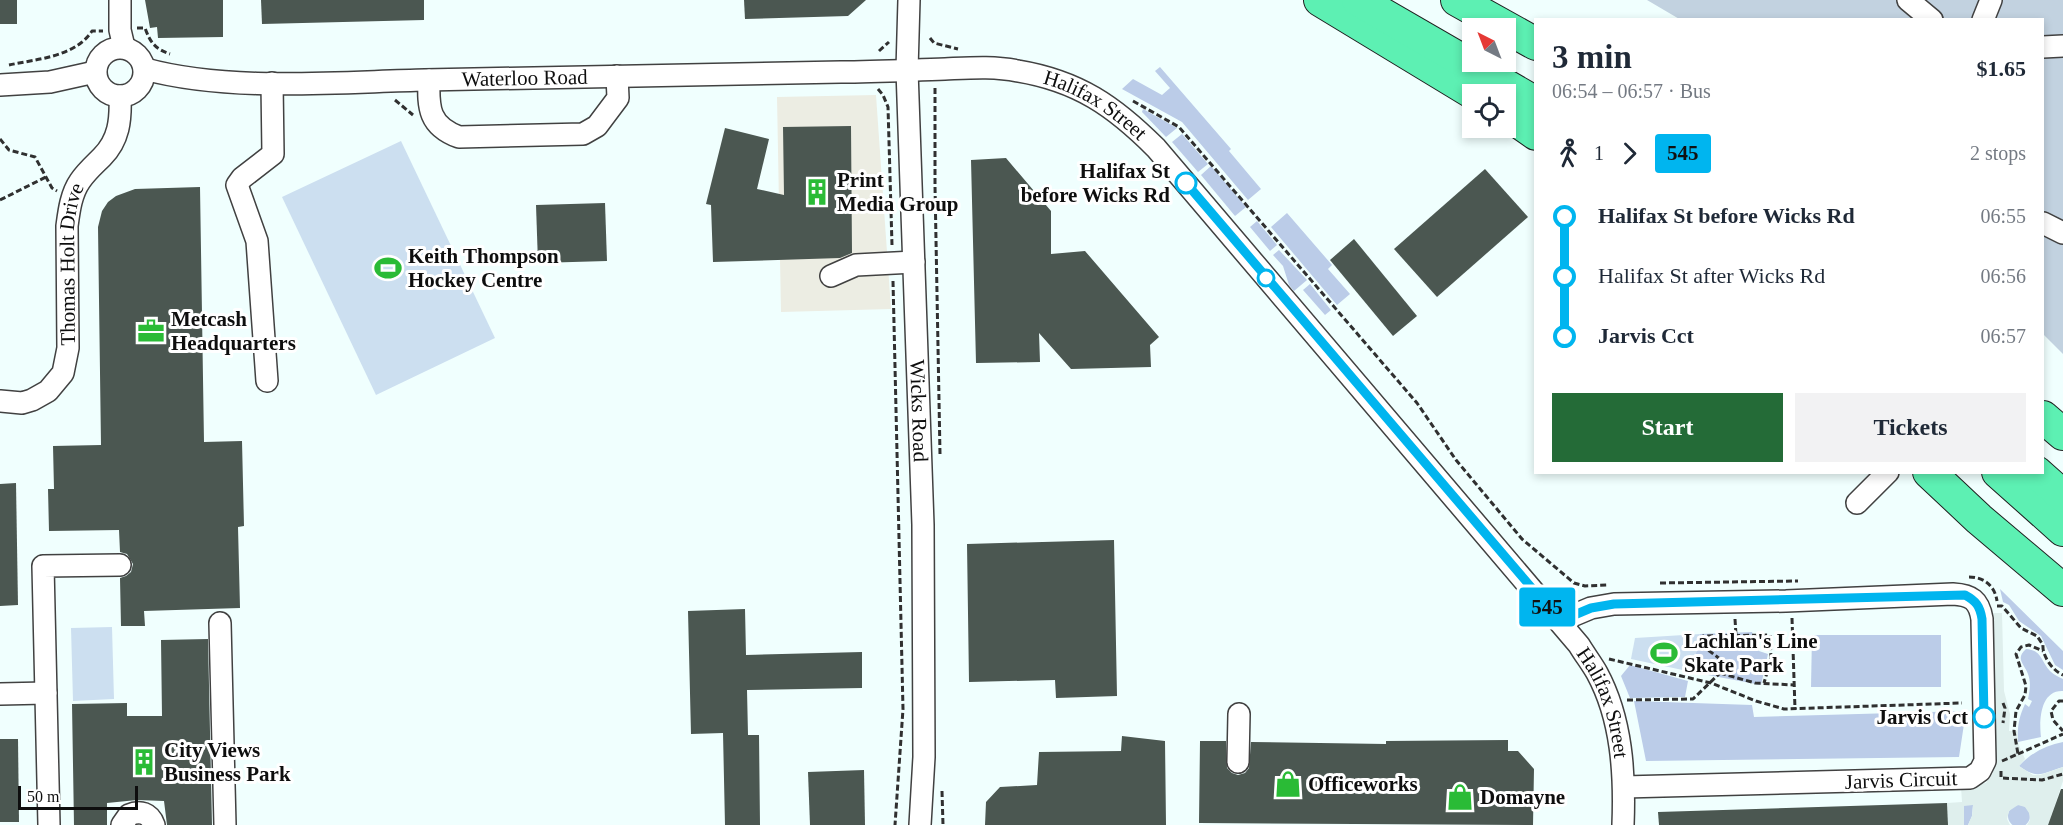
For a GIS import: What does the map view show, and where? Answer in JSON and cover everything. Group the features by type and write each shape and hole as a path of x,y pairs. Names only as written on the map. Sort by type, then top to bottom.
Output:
{"highway":[{"path":"1320,0 1462,86"},
{"path":"1358,0 1534,102"},
{"path":"1401,0 1462,35"},
{"path":"1457,0 1534,43"},
{"path":"1516,65 1534,76"},
{"path":"1516,120 1534,133"},
{"path":"2044,418 2063,434"},
{"path":"1931,474 1979,519 2063,591"},
{"path":"2000,474 2063,530"},
{"path":"2038,474 2063,496"}],"street":[{"path":"120,0 120,30 124,47"},
{"name":"Wicks Road","path":"909,0 903,263 924,555 924,757 921,824"},
{"path":"1908,0 1930,18"},
{"path":"1984,18 1991,0"},
{"path":"2044,47 2063,46"},
{"path":"124,47 138,54 145,69 141,85 135,91 120,96 105,92 95,72 101,56 115,48 124,47"},
{"name":"Halifax Street","path":"907,70 985,68 1017,70 1076,88 1099,99 1130,121 1156,148 1579,645 1597,674 1611,708 1620,749 1624,787 1623,825"},
{"name":"Waterloo Road","path":"145,69 171,76 272,83 907,70"},
{"path":"0,85 50,82 95,72"},
{"path":"429,80 430,112 445,132 459,137 583,134 597,126 618,98 618,76"},
{"path":"267,381 256,241 253,226 237,185 242,178 273,154 272,83"},
{"name":"Thomas Holt Drive","path":"0,401 22,403 32,400 48,391 63,373 68,348 67,226 71,200 78,183 112,146 121,115 120,96"},
{"path":"2044,224 2063,233"},
{"path":"831,276 856,265 903,263"},
{"path":"1857,503 1886,474"},
{"path":"49,825 43,566 120,565"},
{"name":"Jarvis Circuit","path":"1560,621 1591,608 1614,604 1786,601 1953,594 1965,595 1974,600 1980,608 1985,761 1980,771 1970,777 1624,787"},
{"path":"220,623 225,825"},
{"path":"0,694 46,693"},
{"path":"1238,762 1239,714"},
{"path":"122,825 129,815 140,812 150,818 154,825"}],"path":[{"path":"145,28 150,42 158,50 173,56"},
{"path":"0,67 71,50 85,42 92,31"},
{"path":"871,52 880,51 891,39"},
{"path":"871,87 879,90 888,107 903,263 903,709 895,825"},
{"path":"388,97 401,104 415,118"},
{"path":"0,139 9,150 36,157 52,188 71,200"},
{"path":"0,200 46,177"},
{"path":"1997,606 2002,606 2021,628 2037,636 2056,672 2063,675"},
{"path":"1792,618 1795,709"},
{"path":"1735,619 1736,635"},
{"path":"1627,700 1693,699 1720,673 1720,659 1704,646 1703,636 1770,635 1771,660 1764,683"},
{"path":"2018,754 2014,731 2016,711 2025,695 2026,686 2016,654 2021,647 2030,645 2043,651"},
{"path":"1607,658 1711,683 1756,701 1784,709 1962,703"},
{"path":"1720,673 1755,683 1794,684"},
{"path":"2063,701 2059,701 2051,711 2054,720 2063,732 2001,761 2001,778 2042,780 2063,774"}],"shaded area":[{"path":"1647,0 2063,0 2063,354 2044,335 2044,18 1678,18"},
{"path":"1160,67 1231,149 1229,151 1261,189 1248,200 1182,122 1122,89 1133,79 1162,95 1170,88 1155,71"},
{"path":"876,95 891,309 781,312 777,97"},
{"path":"1143,109 1177,128 1166,137 1142,112"},
{"path":"1182,134 1208,164 1198,172 1172,142"},
{"name":"Keith Thompson Hockey Centre","path":"401,141 495,338 376,395 282,197"},
{"path":"1211,166 1246,207 1235,216 1201,175"},
{"path":"1287,213 1332,265 1328,269 1350,294 1337,305 1271,227"},
{"path":"1257,221 1277,245 1270,251 1250,227"},
{"path":"1279,250 1307,280 1294,291 1289,285 1283,266 1273,255"},
{"path":"1310,284 1331,310 1325,315 1303,290"},
{"path":"2000,589 2063,651 2063,670 2055,665 2041,636 2019,621 2009,605 2003,602"},
{"path":"1993,613 2002,613 2004,691 2010,714 2009,731 2017,731 2018,743 2025,759 2019,766 2033,775 2040,775 2063,767 2063,781 2048,825 2027,825 2030,820 2029,813 2025,807 2018,805 2009,811 2007,819 2010,825 1968,825 1973,805 1964,806 1964,825 1948,825 1947,803 1962,802 1961,787 1986,783 1993,773"},
{"path":"112,627 114,699 73,701 71,628"},
{"path":"1752,632 1759,651 1768,654 1761,685 1692,672 1700,634"},
{"name":"Lachlan's Line Skate Park","path":"1700,634 1692,672 1631,659 1635,638"},
{"path":"1812,635 1941,635 1941,687 1811,687"},
{"path":"2026,649 2038,654 2050,671 2063,679 2063,691 2055,692 2045,701 2040,723 2041,737 2018,742 2021,713 2025,704 2029,707 2032,701 2028,699 2030,680 2021,661 2021,656"},
{"path":"1630,665 1688,681 1685,697 1630,698 1621,676"},
{"path":"1634,701 1752,705 1754,717 1966,711 1959,757 1646,761"},
{"path":"2063,742 2063,767 2036,774 2019,766 2039,750"},
{"path":"1964,805 1973,805 1968,825 1964,825"},
{"path":"2019,805 2027,808 2029,812 2027,824 2015,826 2011,824 2008,816 2011,808"}],"building":[{"path":"0,0 17,0 17,24 0,24"},
{"path":"145,0 223,0 223,37 158,38 157,27 150,28"},
{"path":"261,0 424,0 424,20 262,24"},
{"path":"744,0 866,0 848,16 745,19"},
{"path":"851,126 852,253 840,258 713,262 711,205 706,204 725,128 769,139 757,189 784,195 783,127"},
{"path":"1006,158 1051,211 1051,254 1085,251 1159,337 1150,345 1151,367 1071,369 1039,333 1040,362 976,363 971,160"},
{"path":"1485,169 1528,217 1437,297 1394,249"},
{"path":"200,187 204,442 242,441 244,526 238,527 240,608 144,611 145,626 121,626 120,578 131,572 133,564 127,554 120,552 119,530 49,531 48,489 54,489 53,446 101,445 98,227 102,211 116,196 135,189"},
{"path":"605,203 607,261 538,263 536,205"},
{"path":"1354,239 1417,316 1393,336 1330,260"},
{"path":"16,483 18,605 0,606 0,484"},
{"path":"1114,540 1117,696 1056,698 1055,680 969,682 967,544"},
{"path":"745,609 746,655 862,652 862,688 747,690 748,735 759,735 760,825 725,825 723,733 691,734 688,611"},
{"name":"City Views Business Park","path":"208,639 212,825 167,825 164,801 137,800 107,803 107,825 74,825 72,704 127,703 127,716 162,716 161,640"},
{"path":"1122,736 1165,741 1166,825 985,825 986,802 1000,787 1037,785 1039,752 1121,751"},
{"path":"0,739 18,739 19,822 0,822"},
{"path":"1508,740 1508,751 1518,751 1534,769 1533,825 1199,823 1200,741 1226,741 1227,768 1238,775 1245,773 1249,768 1251,742 1386,744 1386,741"},
{"path":"864,770 865,825 810,825 808,772"},
{"path":"2061,789 2063,789 2063,825 2048,825"},
{"path":"1947,803 1948,825 1659,825 1658,812"}],"bus line":[{"name":"545","path":"1186,183 1560,621 1591,608 1614,604 1965,595 1974,600 1980,608 1982,619 1984,717"}],"place":[{"name":"Halifax St before Wicks Rd","path":"1186,183"},
{"name":"Print Media Group","path":"817,192"},
{"name":"Keith Thompson Hockey Centre","path":"388,268"},
{"name":"Metcash Headquarters","path":"151,331"},
{"name":"Lachlan's Line Skate Park","path":"1664,653"},
{"name":"Jarvis Cct","path":"1984,717"},
{"name":"City Views Business Park","path":"144,762"},
{"name":"Officeworks","path":"1288,784"},
{"name":"Domayne","path":"1460,797"}]}
